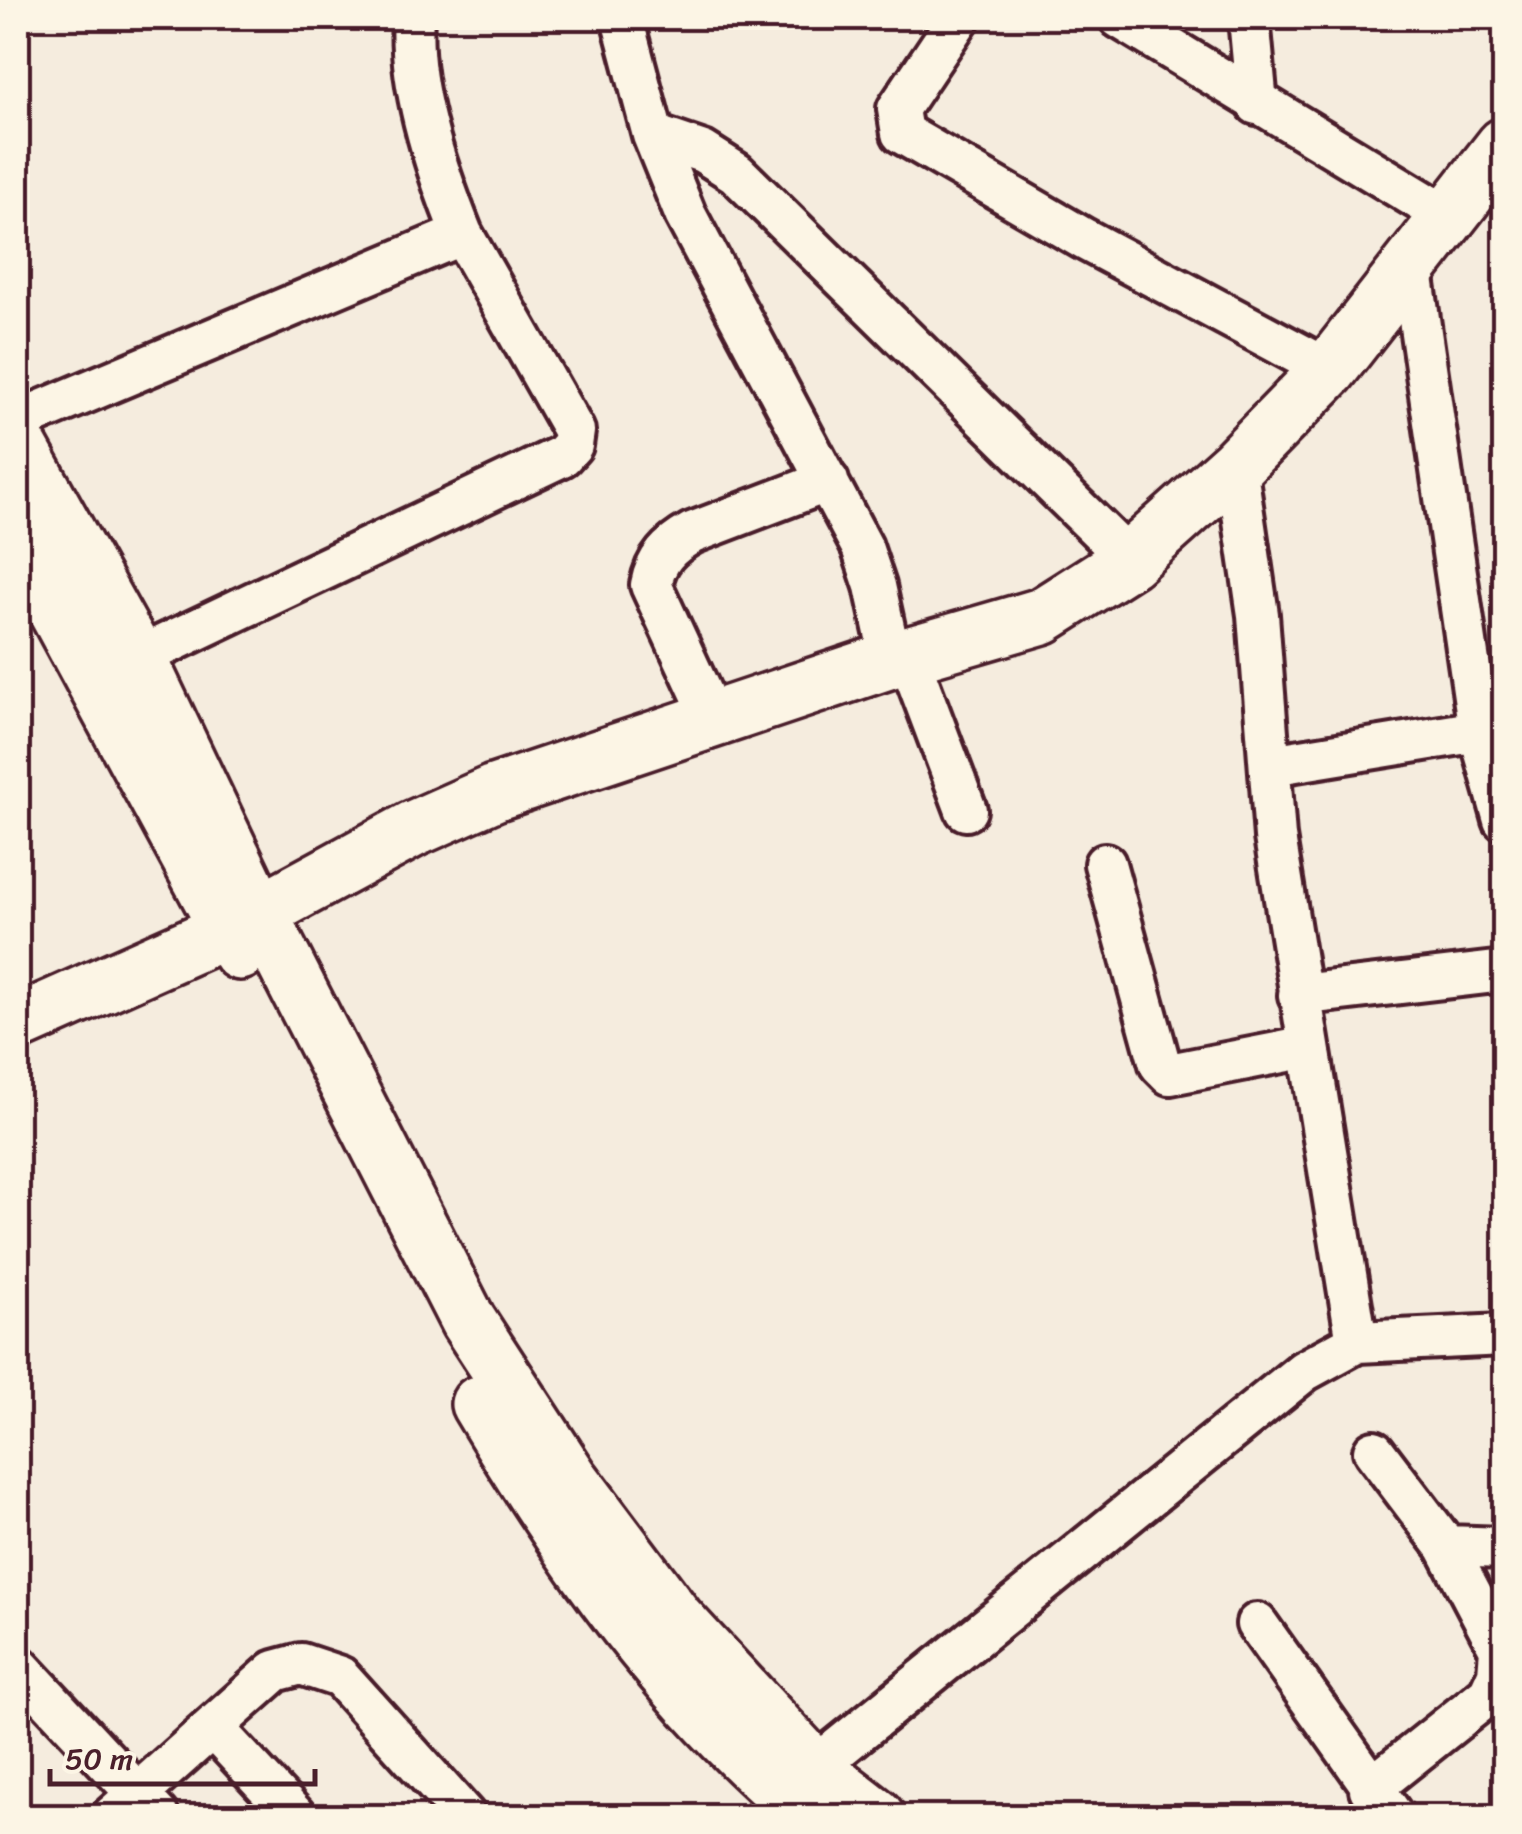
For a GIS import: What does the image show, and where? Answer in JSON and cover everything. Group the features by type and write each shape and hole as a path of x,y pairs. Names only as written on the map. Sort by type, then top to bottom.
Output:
{"main road":[{"path":"18,1023 243,922 413,828 494,793 713,718 1042,616 1130,560 1236,465 1328,370 1504,146"},
{"path":"18,444 137,658 243,922"},
{"path":"18,540 243,922 468,1321 559,1462 812,1792 876,1816"}],"street":[{"path":"137,658 562,456 572,445 574,431 462,234 432,152 412,39 413,18"},
{"path":"622,18 653,134 685,214 828,481 876,586 900,658 966,810"},
{"path":"960,18 898,109 902,133 1084,239 1328,370"},
{"path":"1120,18 1450,218"},
{"path":"1248,18 1257,104"},
{"path":"653,134 702,152 736,173 1130,560"},
{"path":"18,421 462,234"},
{"path":"1411,264 1479,731 1504,820"},
{"path":"1236,465 1258,615 1275,837 1358,1342"},
{"path":"713,718 651,584 654,567 671,545 692,534 828,481"},
{"path":"1271,765 1479,731"},
{"path":"1105,864 1160,1064 1170,1074 1308,1046"},
{"path":"1299,994 1504,971"},
{"path":"812,1792 1304,1371 1358,1342 1504,1336"},
{"path":"1257,1624 1382,1803 1489,1694 1498,1674 1500,1649 1446,1546 1374,1451"},
{"path":"1446,1546 1504,1548"},
{"path":"18,1666 136,1810 213,1728 276,1671 301,1664 340,1678 465,1816"},
{"path":"213,1728 295,1816"}]}
